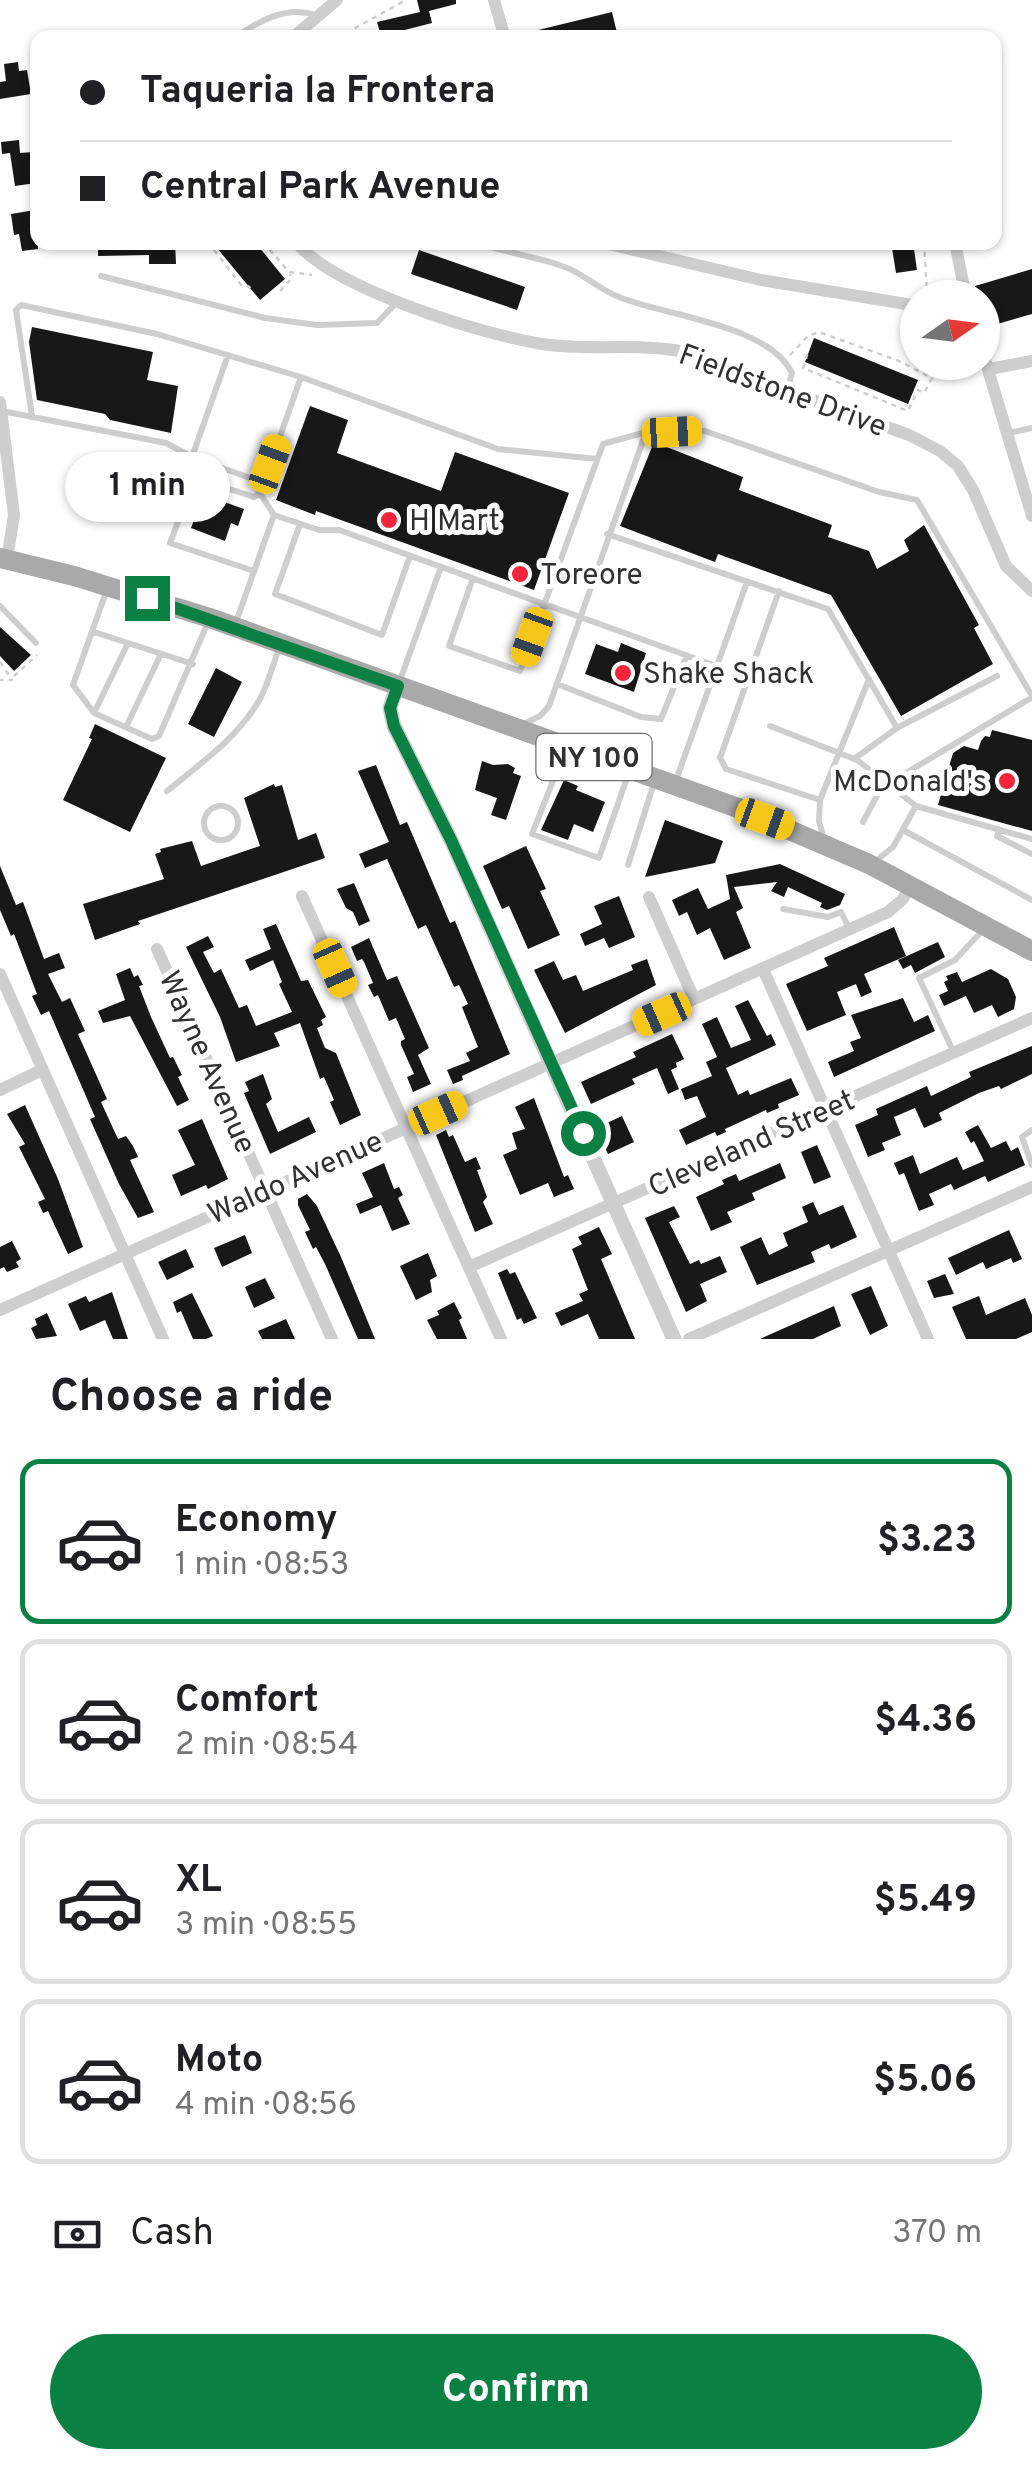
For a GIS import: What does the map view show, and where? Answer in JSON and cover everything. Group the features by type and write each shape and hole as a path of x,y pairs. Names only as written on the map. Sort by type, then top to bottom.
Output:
{"main road":[{"name":"NY 100","path":"4,558 210,618 665,782 869,864 1032,951"}],"street":[{"path":"301,30 337,0"},
{"path":"494,0 503,30"},
{"name":"Fieldstone Drive","path":"302,250 339,277 504,336 578,348 648,346 680,350 909,435 940,451 958,466 973,490 1006,566 1032,591"},
{"path":"634,250 762,280 900,303"},
{"path":"957,250 962,280"},
{"path":"1000,367 1032,361"},
{"path":"993,380 1032,516"},
{"path":"0,402 14,516 4,558"},
{"path":"398,686 390,708 394,726 451,840 674,1339"},
{"name":"Waldo Avenue","path":"0,1310 850,929 894,908 910,886"},
{"path":"302,896 501,1339"},
{"path":"649,897 694,999"},
{"name":"Wayne Avenue","path":"157,949 332,1339"},
{"path":"763,969 928,1339"},
{"path":"0,974 162,1339"},
{"name":"Cleveland Street","path":"470,1266 1032,1018"},
{"path":"0,1090 42,1070"},
{"path":"689,1339 1032,1187"}],"lane":[{"path":"251,30 296,10 316,16"},
{"path":"495,250 562,266 594,280 616,296 735,332 786,360 792,373 786,391"},
{"path":"101,276 266,318 317,325 378,324 398,301"},
{"path":"32,416 16,310 21,306 158,334 301,377 498,449 597,459"},
{"path":"192,457 228,355"},
{"path":"254,571 170,542 192,486 200,482 254,497 260,493 301,377"},
{"path":"1,410 166,443 250,478 274,514 319,530 339,530 716,666"},
{"path":"1008,433 1032,428"},
{"path":"473,578 449,646 520,670 603,444 646,432 706,430 879,492 917,500 1031,697 881,788 863,822"},
{"path":"515,728 540,716 549,706 646,432"},
{"path":"234,627 274,514"},
{"path":"300,524 274,594 382,635 410,556"},
{"path":"608,534 830,611 897,728"},
{"path":"398,686 442,567"},
{"path":"628,865 716,666 746,582"},
{"path":"108,586 74,689 94,713 157,738 210,618"},
{"path":"779,592 720,758 726,768 820,800"},
{"path":"0,606 36,643"},
{"path":"94,632 192,664"},
{"path":"94,713 128,643"},
{"path":"166,792 219,748 244,720 261,697 280,644"},
{"path":"126,728 161,654"},
{"path":"557,684 641,717 661,719 686,655"},
{"path":"854,759 897,728 997,676"},
{"path":"827,845 819,821 820,800 869,679"},
{"path":"770,726 854,759 916,806 1032,840"},
{"path":"566,746 532,834 599,858 630,770"},
{"path":"202,801 209,810"},
{"path":"223,805 234,810 239,826 233,836 222,840 207,833 204,822 209,810 223,805"},
{"path":"869,864 893,847 916,806"},
{"path":"903,830 1032,900"},
{"path":"1000,830 998,836 1032,854"},
{"path":"783,909 828,917 841,912 850,929"},
{"path":"954,1054 919,978 955,960 986,926"},
{"path":"1032,1130 1022,1137 1022,1144 1032,1165"}],"path":[{"path":"352,30 406,0"},
{"path":"214,250 242,286 253,292"},
{"path":"271,250 292,278 280,291"},
{"path":"924,250 926,280"},
{"path":"290,272 314,275"},
{"path":"786,360 808,336 819,332 899,361 932,378 924,393 918,390 908,411 803,368 808,352"},
{"path":"0,680 11,681 37,655"},
{"path":"0,662 12,676"}],"building":[{"path":"417,0 456,0 456,4 429,11 432,23 405,30 379,30 377,22 420,12"},
{"path":"612,12 616,30 538,30"},
{"path":"18,62 19,71 27,70 30,94 0,99 0,82 6,81 4,64"},
{"path":"19,140 20,153 30,152 30,184 15,186 10,153 2,154 1,142"},
{"path":"30,211 30,250 22,251 19,234 14,235 11,214"},
{"path":"98,250 175,250 176,264 149,264 149,255 98,256"},
{"path":"219,250 261,250 285,279 260,300"},
{"path":"419,250 525,287 517,310 411,274"},
{"path":"892,250 914,250 917,270 896,273"},
{"path":"1032,269 1032,314 1000,323 1000,280 995,280"},
{"path":"32,327 153,352 147,380 178,386 171,433 37,400 29,342"},
{"path":"814,338 900,373 900,380 918,380 908,404 805,362"},
{"path":"310,406 348,420 337,453 441,491 455,452 569,493 534,590 276,500"},
{"path":"654,442 743,477 739,490 832,525 828,537 869,551 877,569 909,551 904,540 924,525 979,625 974,628 993,664 901,716 831,595 718,554 715,562 620,526"},
{"path":"205,490 218,493 216,499 244,509 238,526 231,523 225,541 191,528"},
{"path":"0,627 31,655 14,671 0,656"},
{"path":"621,643 646,653 634,692 585,674 596,644 618,652"},
{"path":"216,668 242,682 214,737 188,724"},
{"path":"95,724 166,758 130,832 63,800 92,739 89,738"},
{"path":"992,730 1032,740 1032,831 938,805 953,753 964,746 978,750"},
{"path":"482,761 508,764 515,768 513,773 521,776 506,820 491,815 497,798 475,790"},
{"path":"376,765 400,825 407,822 450,923 455,921 510,1054 453,1084 447,1070 470,1061 466,1053 478,1047 462,1007 468,1004 459,985 454,987 426,925 418,929 387,859 365,868 359,854 389,842 358,771"},
{"path":"564,780 578,786 576,790 605,802 593,832 574,824 568,840 541,830"},
{"path":"274,784 282,785 298,840 316,833 325,858 138,921 140,924 95,940 83,904 164,879 155,854 160,849 192,841 201,866 260,846 244,798"},
{"path":"665,820 723,841 715,863 645,877"},
{"path":"526,846 546,889 540,891 560,935 528,949 509,906 502,909 483,866"},
{"path":"780,864 845,894 840,905 827,910 820,907 822,903 788,887 784,897 771,891 777,882 734,887 743,908 736,912 751,948 724,960 710,928 697,935 687,912 679,916 672,900 698,888 708,909 730,899 726,875"},
{"path":"0,866 16,905 23,902 44,959 59,953 65,968 48,974 62,1002 70,998 85,1031 78,1034 107,1099 101,1102 118,1139 126,1136 133,1146 138,1157 130,1160 154,1212 138,1218 90,1119 95,1117 49,1011 41,1015 32,996 37,994 14,934 11,936 0,910"},
{"path":"354,883 370,921 359,926 337,889"},
{"path":"619,896 635,937 609,948 604,938 585,946 580,934 602,924 594,906"},
{"path":"276,924 301,981 308,980 326,1017 317,1028 325,1048 336,1053 361,1115 340,1125 330,1102 334,1100 324,1077 320,1079 300,1023 274,1033 280,1046 236,1062 220,1017 186,947 208,936 214,947 203,952 214,973 221,969 239,1008 247,1005 256,1026 292,1012 273,960 250,971 245,960 271,949 263,929"},
{"path":"894,927 906,956 864,974 872,992 861,997 856,984 837,992 846,1015 807,1031 786,984 828,966 824,958"},
{"path":"369,938 387,980 397,976 429,1048 418,1055 431,1084 413,1092 407,1077 414,1074 401,1045 405,1039 396,1018 389,1021 378,995 374,997 364,962 357,961 351,947"},
{"path":"938,942 945,957 915,973 911,965 903,969 898,960"},
{"path":"647,959 656,985 565,1033 534,970 554,961 563,980 576,975 583,991 633,970 631,965"},
{"path":"130,968 143,985 139,986 151,1017 182,1075 178,1077 189,1100 177,1106 130,1016 103,1023 98,1011 125,1000 116,974"},
{"path":"991,969 1008,979 1016,997 1014,1009 998,1017 992,1005 974,1013 966,996 944,1006 939,995 948,991 946,976 957,972 962,982"},
{"path":"903,998 914,1022 928,1015 935,1031 834,1077 828,1062 854,1051 850,1042 861,1038 851,1015"},
{"path":"748,1000 776,1045 726,1068 738,1095 748,1090 750,1095 791,1078 799,1095 717,1136 715,1132 686,1145 679,1130 706,1117 697,1096 685,1100 681,1089 712,1076 706,1062 717,1057 702,1024 717,1017 731,1048 751,1040 735,1006"},
{"path":"672,1034 684,1059 671,1070 679,1089 668,1094 657,1068 632,1079 635,1084 591,1104 581,1082 636,1057 633,1052"},
{"path":"1032,1046 1032,1074 939,1113 942,1120 924,1128 915,1108 894,1117 901,1135 882,1143 885,1150 868,1157 855,1125 878,1115 876,1109 927,1086 931,1096 971,1077 969,1072"},
{"path":"263,1074 272,1099 266,1104 278,1132 309,1117 316,1132 270,1154 244,1093 249,1091 245,1082"},
{"path":"534,1098 564,1177 568,1175 574,1189 554,1197 548,1183 520,1195 503,1155 517,1149 512,1133 525,1129 515,1107"},
{"path":"25,1105 83,1247 68,1254 48,1211 43,1213 38,1202 45,1199 19,1147 25,1144 7,1114"},
{"path":"622,1116 634,1142 608,1154 596,1128"},
{"path":"202,1119 228,1179 181,1196 172,1175 195,1165 178,1130"},
{"path":"978,1125 991,1148 1006,1141 1011,1151 1018,1147 1025,1165 988,1182 985,1176 954,1190 951,1184 929,1194 934,1205 919,1211 904,1173 899,1175 894,1163 913,1155 920,1174 957,1157 963,1170 984,1161 965,1132"},
{"path":"446,1130 449,1137 453,1135 465,1162 476,1157 481,1169 477,1170 487,1197 483,1202 493,1224 475,1232 436,1135"},
{"path":"817,1145 831,1177 814,1184 801,1152"},
{"path":"384,1163 394,1189 399,1187 403,1195 398,1198 410,1224 392,1231 381,1205 360,1214 356,1204 373,1197 362,1173"},
{"path":"780,1163 786,1178 752,1193 755,1200 727,1212 732,1222 711,1231 696,1197 736,1174 739,1181"},
{"path":"307,1194 317,1206 341,1257 375,1339 358,1339 325,1264 305,1232 310,1230 298,1199"},
{"path":"813,1202 819,1215 843,1205 857,1237 831,1249 829,1244 811,1252 815,1262 757,1285 740,1247 761,1237 769,1255 788,1246 783,1233 808,1222 802,1207"},
{"path":"674,1206 680,1217 669,1222 690,1264 720,1256 727,1272 700,1284 707,1301 686,1312 645,1218"},
{"path":"599,1227 612,1254 601,1259 635,1339 599,1339 588,1314 561,1326 555,1313 583,1301 579,1294 588,1290 572,1249 582,1244 578,1237"},
{"path":"1009,1230 1022,1259 1013,1263 1011,1258 986,1269 983,1262 956,1275 948,1258"},
{"path":"245,1235 252,1253 222,1267 214,1248"},
{"path":"12,1241 21,1259 16,1262 19,1267 7,1272 4,1267 0,1269 0,1247"},
{"path":"186,1249 194,1267 167,1280 158,1262"},
{"path":"428,1253 437,1276 430,1280 432,1292 416,1300 400,1266"},
{"path":"507,1269 510,1274 515,1272 537,1318 524,1324 521,1318 517,1320 498,1273"},
{"path":"945,1274 954,1294 934,1298 927,1281"},
{"path":"265,1278 275,1298 254,1308 245,1287"},
{"path":"871,1286 888,1326 870,1335 851,1294"},
{"path":"112,1292 128,1339 113,1339 105,1320 80,1331 68,1304 86,1296 89,1302"},
{"path":"192,1293 213,1336 206,1339 193,1339 173,1302"},
{"path":"979,1296 986,1315 1025,1298 1032,1315 1032,1332 1016,1339 966,1339 952,1307"},
{"path":"454,1302 467,1339 437,1339 427,1320"},
{"path":"834,1306 841,1326 813,1339 760,1339"},
{"path":"47,1313 57,1336 36,1339 31,1328 37,1325 35,1319"},
{"path":"286,1319 295,1339 262,1339 258,1331"}],"place":[{"name":"H Mart","path":"389,520"},
{"name":"Toreore","path":"520,574"},
{"name":"Shake Shack","path":"623,673"},
{"name":"McDonald's","path":"1007,781"}],"route":[{"path":"147,598 398,686 390,708 394,726 451,840 583,1133"}]}
